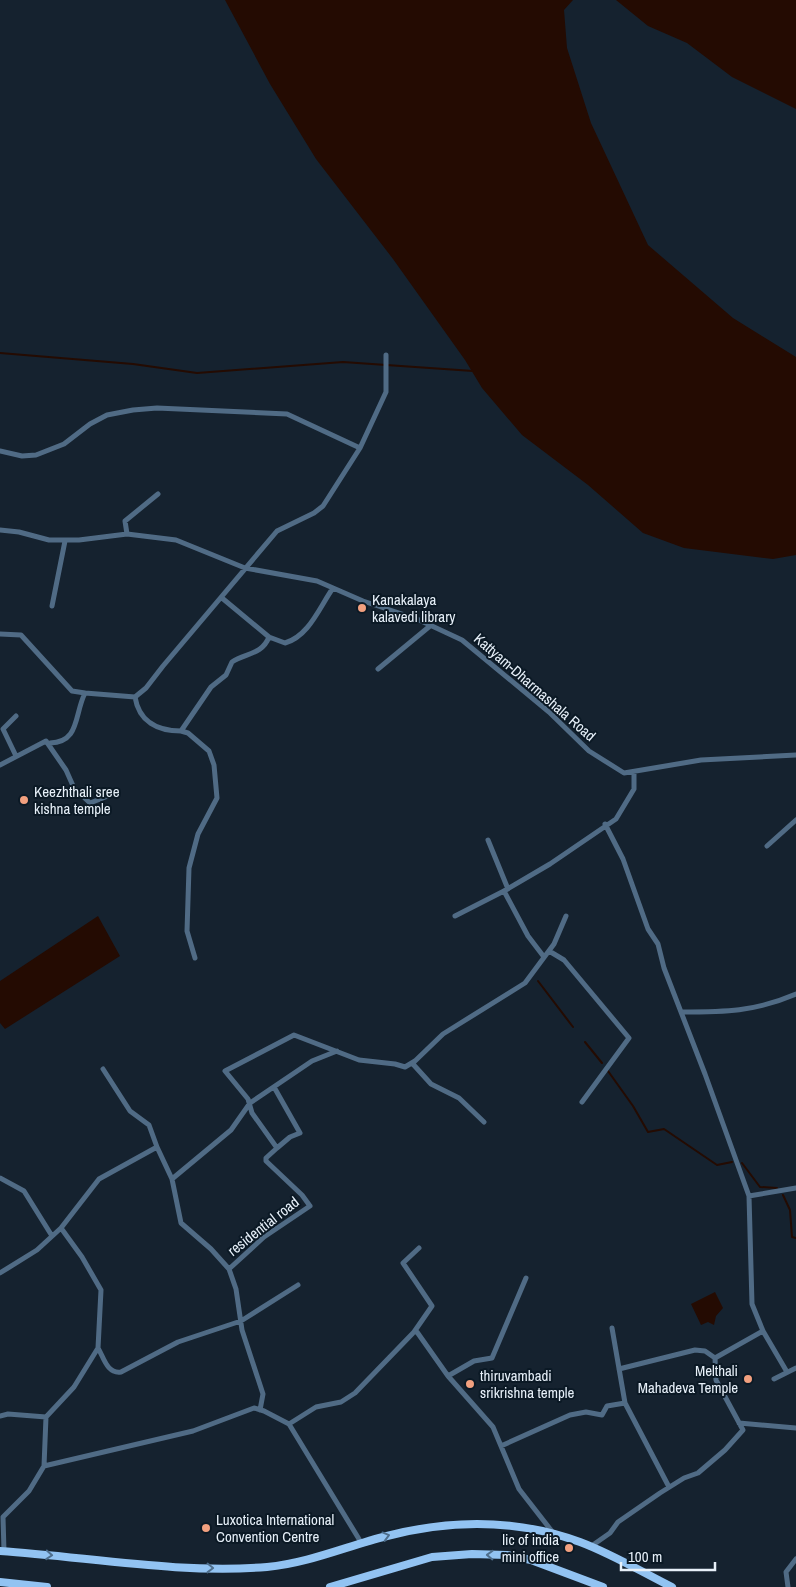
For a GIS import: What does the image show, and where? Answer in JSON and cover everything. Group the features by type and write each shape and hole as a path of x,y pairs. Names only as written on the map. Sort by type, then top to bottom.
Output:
{"highway":[{"path":"2,1551 75,1557 157,1567 241,1568 297,1562 424,1527 475,1522 508,1525 554,1534 590,1547 672,1587"},
{"path":"330,1587 432,1557 472,1554 507,1555 531,1560 603,1587"},
{"path":"0,1582 47,1587"}],"street":[{"path":"0,634 21,636 72,691 135,697 146,688 222,598 244,568 278,530 314,513 323,506 360,448 386,392 386,358"},
{"path":"0,451 22,456 36,455 64,444 90,424 107,415 157,408 287,414 360,448"},
{"path":"127,534 125,521 158,494"},
{"name":"Kattyam-Dharmashala Road","path":"0,530 19,532 49,540 65,541 127,534 176,540 244,568 317,581 462,640 549,712 590,751 624,773 700,760 796,755"},
{"path":"52,606 65,541"},
{"path":"222,598 269,637 285,643 298,637 308,627 333,588"},
{"path":"378,668 430,626"},
{"path":"181,731 212,687 226,675 232,662 259,651 267,644 269,637"},
{"path":"0,765 42,742 50,743 68,739 73,734 78,706 85,693"},
{"path":"135,697 138,707 151,726 162,730 188,733 209,751 214,765 217,798 198,834 189,868 187,931 195,958"},
{"path":"16,716 3,729 16,756"},
{"path":"50,743 74,788 90,804 108,796"},
{"path":"454,916 506,890 562,856 605,824 616,819 634,789 634,772"},
{"path":"767,846 796,820"},
{"path":"605,824 623,859 648,929 658,944 664,968 748,1196 752,1304 763,1331 787,1372"},
{"path":"488,840 506,890 528,936 544,957"},
{"path":"274,1087 300,1133 290,1137 277,1148 252,1113 250,1103 225,1071 294,1035 359,1060 405,1067 412,1063 443,1034 525,983 549,951 566,916"},
{"path":"549,951 564,960 629,1038 582,1102"},
{"path":"681,1012 736,1012 772,1004 796,994"},
{"path":"172,1179 231,1130 250,1103 320,1057 337,1051"},
{"path":"412,1063 431,1084 459,1098 484,1122"},
{"name":"residential road","path":"104,1069 130,1112 149,1125 172,1179 181,1223 211,1249 229,1269 264,1237 310,1206 302,1195 266,1161 266,1158 277,1148"},
{"path":"0,1273 37,1250 61,1228 93,1185 100,1179 157,1147"},
{"path":"0,1178 24,1191 52,1236"},
{"path":"748,1196 796,1188"},
{"path":"2,1551 2,1518 29,1491 44,1466 46,1417 74,1387 98,1348 101,1290 82,1256 61,1228"},
{"path":"290,1424 316,1408 341,1402 355,1393 414,1332 432,1306 403,1263 419,1248"},
{"path":"229,1269 236,1289 241,1321 263,1394 260,1410"},
{"path":"448,1376 474,1361 492,1358 526,1278"},
{"path":"98,1348 110,1370 121,1372 178,1342 241,1321 298,1285"},
{"path":"612,1328 625,1403 669,1487"},
{"path":"715,1358 763,1331"},
{"path":"414,1332 417,1332 423,1339 448,1376 487,1417 519,1489 554,1534"},
{"path":"620,1369 695,1350 704,1351 715,1358"},
{"path":"590,1547 610,1533 618,1522 669,1487 698,1473 726,1450 743,1430 716,1380 715,1358"},
{"path":"774,1379 796,1368"},
{"path":"501,1446 570,1415 586,1412 602,1415 607,1406 625,1403"},
{"path":"44,1466 193,1431 254,1408 290,1424 362,1544"},
{"path":"0,1416 8,1414 46,1417"},
{"path":"739,1423 796,1428"},
{"path":"788,1587 786,1572 796,1559"}],"shaded area":[{"path":"225,0 573,0 564,10 567,48 591,123 648,245 733,318 796,357 796,555 773,559 684,548 643,533 588,485 522,435 482,388 465,360 393,259 316,159 270,84"},
{"path":"616,0 796,0 796,109 732,77 687,43 648,26"},
{"path":"98,916 120,956 5,1029 0,1023 0,981"},
{"path":"715,1292 723,1308 716,1316 714,1325 708,1322 701,1325 691,1304"}],"waterway":[{"path":"0,353 133,364 197,373 343,362 473,371"},
{"path":"538,981 573,1027"},
{"path":"585,1042 602,1063"},
{"path":"608,1071 633,1106 648,1132 664,1129 717,1165 732,1162"},
{"path":"742,1163 760,1187 777,1188"},
{"path":"783,1195 790,1210 792,1237 796,1238"}],"place":[{"name":"Kanakalaya kalavedi library","path":"362,608"},
{"name":"Keezhthali sree kishna temple","path":"24,800"},
{"name":"Melthali Mahadeva Temple","path":"748,1379"},
{"name":"thiruvambadi srikrishna temple","path":"470,1384"},
{"name":"Luxotica International Convention Centre","path":"206,1528"},
{"name":"lic of india mini office","path":"569,1548"}]}
